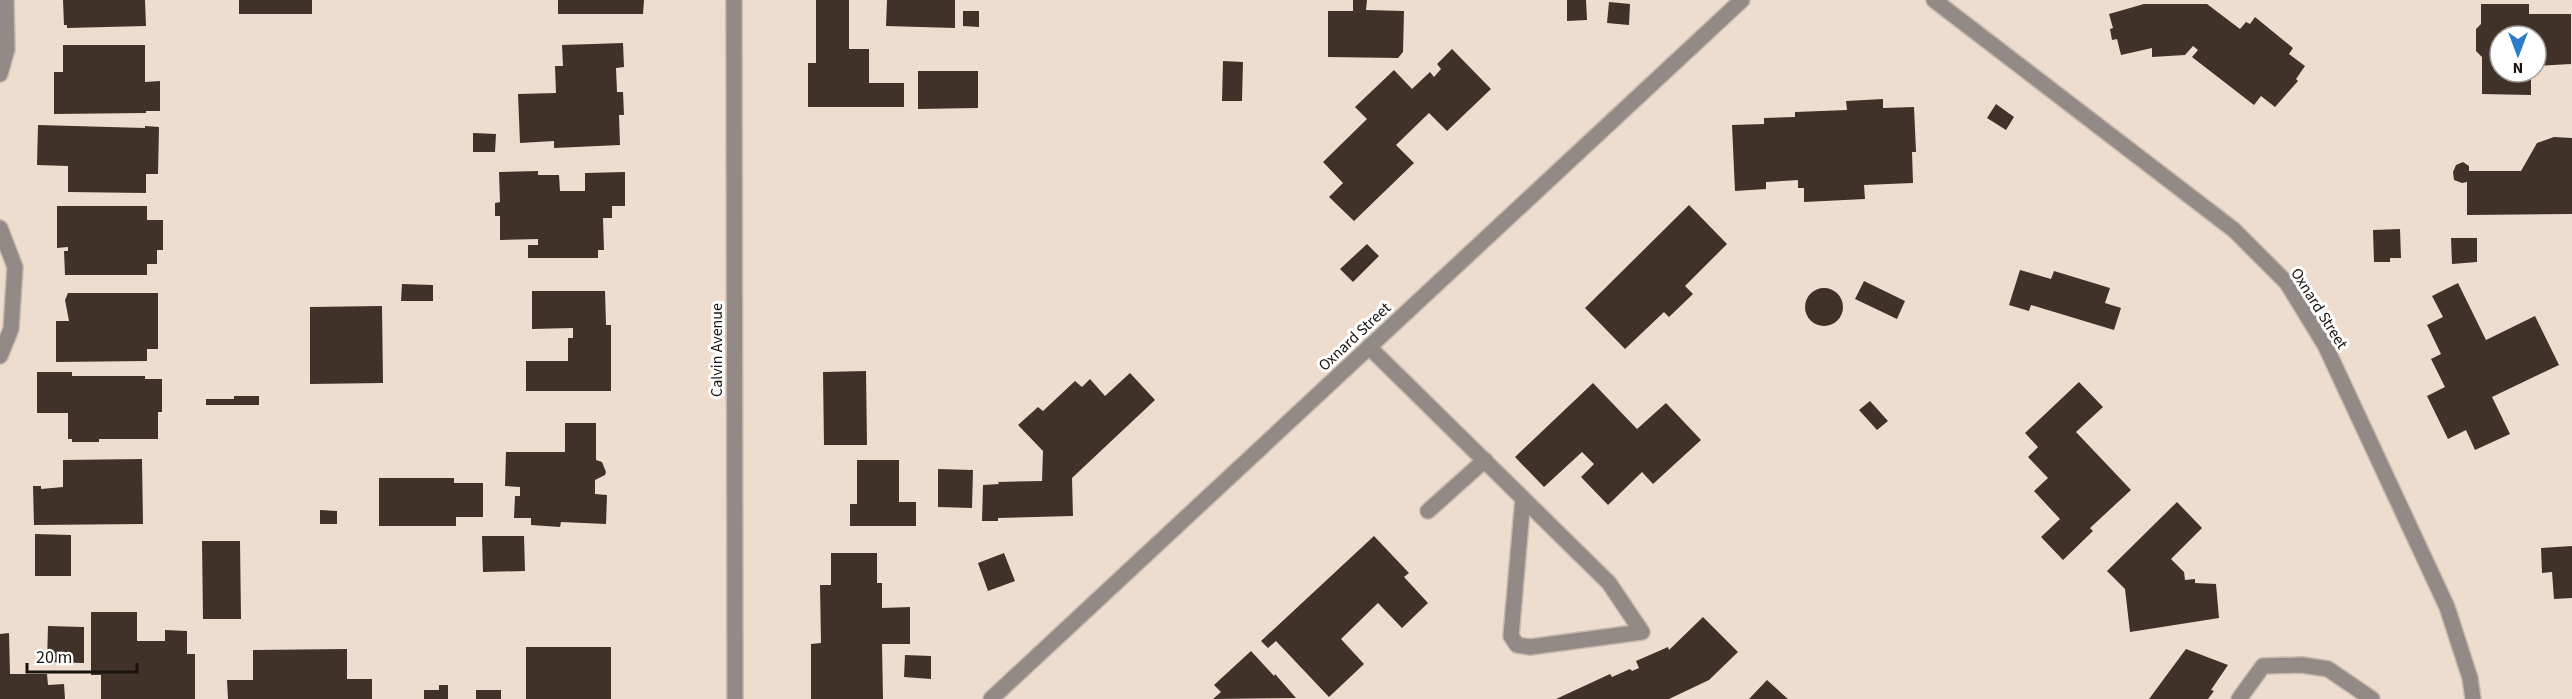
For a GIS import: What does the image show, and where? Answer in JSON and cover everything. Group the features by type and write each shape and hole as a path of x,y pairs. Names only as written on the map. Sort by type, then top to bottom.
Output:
{"street":[{"path":"0,74 7,49 6,0"},
{"name":"Calvin Avenue","path":"734,0 735,699"},
{"name":"Oxnard Street","path":"991,699 1742,0"},
{"name":"Oxnard Street","path":"1934,0 2234,230 2287,283 2325,345 2447,607 2470,678 2473,699"},
{"path":"0,228 15,267 11,329 0,356"},
{"path":"1369,347 1485,460 1609,583 1642,632 1530,647 1517,645 1511,636 1523,498"},
{"path":"1428,511 1485,460"},
{"path":"2239,699 2263,666 2302,665 2328,669 2372,699"}],"building":[{"path":"63,0 145,0 146,26 67,28 67,25 64,25"},
{"path":"239,0 312,0 312,14 239,14"},
{"path":"558,0 644,0 643,14 558,14"},
{"path":"816,0 849,0 849,49 869,49 869,83 904,83 904,107 808,107 808,63 816,63"},
{"path":"887,0 955,0 955,28 886,26"},
{"path":"1353,0 1367,0 1366,10 1404,11 1403,52 1398,58 1328,57 1328,11 1353,11"},
{"path":"1567,0 1586,0 1587,20 1567,21"},
{"path":"1609,2 1630,4 1629,25 1607,23"},
{"path":"2144,4 2207,4 2240,29 2246,22 2250,24 2255,17 2293,48 2289,54 2305,66 2296,79 2298,81 2275,107 2261,96 2254,105 2192,57 2198,50 2193,46 2185,55 2152,57 2152,48 2121,55 2117,39 2112,40 2110,29 2113,28 2109,14"},
{"path":"2481,4 2529,4 2529,14 2571,14 2571,64 2548,65 2548,24 2488,24 2488,84 2531,84 2531,95 2482,94 2482,57 2476,51 2476,29 2481,24"},
{"path":"963,11 979,11 979,27 963,26"},
{"path":"623,43 624,67 616,68 617,92 623,92 624,115 619,115 620,145 554,148 554,141 520,143 518,94 556,93 555,66 563,66 562,45"},
{"path":"63,45 145,45 145,82 160,81 160,111 54,114 54,72 63,72"},
{"path":"1452,49 1491,89 1447,131 1429,113 1396,145 1414,163 1354,221 1329,197 1343,183 1323,162 1367,119 1355,107 1394,70 1412,89 1430,72 1434,77 1441,69 1437,64"},
{"path":"1223,61 1243,62 1242,101 1222,101"},
{"path":"918,71 978,71 978,108 918,109"},
{"path":"1883,99 1883,108 1914,107 1916,152 1912,152 1913,183 1864,185 1865,199 1804,202 1804,188 1798,188 1798,180 1766,182 1766,189 1735,191 1732,125 1764,124 1764,118 1795,117 1795,112 1847,110 1846,101"},
{"path":"1996,104 2014,117 2006,130 1987,118"},
{"path":"38,125 159,127 158,174 146,174 146,193 68,192 68,166 37,165"},
{"path":"473,133 496,134 495,152 473,152"},
{"path":"2554,137 2572,138 2572,214 2467,215 2467,182 2454,180 2453,172 2456,165 2463,162 2469,166 2469,171 2521,171 2537,143"},
{"path":"538,171 538,175 559,175 560,191 585,191 585,173 625,172 625,206 612,206 612,218 603,218 604,250 598,250 598,258 528,258 528,245 538,245 538,239 500,240 500,216 495,216 495,203 500,202 499,172"},
{"path":"1689,205 1727,244 1685,286 1693,294 1669,317 1664,312 1625,349 1585,308"},
{"path":"57,206 147,206 147,220 163,220 163,250 157,250 157,264 147,264 147,275 65,275 64,251 68,251 68,247 57,248"},
{"path":"2400,229 2401,258 2390,258 2390,262 2374,262 2373,230"},
{"path":"2451,238 2477,238 2477,262 2452,264"},
{"path":"1367,244 1379,256 1353,282 1340,269"},
{"path":"2020,270 2051,279 2054,271 2110,288 2105,303 2121,308 2114,330 2031,305 2029,311 2009,305"},
{"path":"1864,281 1905,301 1897,319 1855,299"},
{"path":"2458,283 2486,340 2535,316 2559,365 2492,397 2510,434 2475,450 2466,430 2448,439 2427,396 2445,387 2431,359 2441,354 2427,325 2443,317 2432,296"},
{"path":"402,284 433,285 433,301 401,301"},
{"path":"1824,288 1838,293 1843,307 1838,321 1824,326 1810,321 1805,307 1810,293"},
{"path":"532,291 605,291 606,325 611,325 611,391 526,391 526,361 568,361 568,338 573,338 573,328 532,329"},
{"path":"68,293 158,293 158,349 147,349 147,361 56,362 56,321 69,321 65,300"},
{"path":"382,306 383,383 310,384 310,307"},
{"path":"866,371 867,445 824,445 823,372"},
{"path":"37,372 72,372 72,376 145,376 145,379 162,379 162,412 158,412 158,439 99,439 99,442 72,442 72,439 68,439 68,413 37,413"},
{"path":"1130,373 1155,400 1072,478 1073,516 998,518 998,521 982,521 983,485 999,484 998,482 1042,481 1043,451 1018,425 1038,407 1043,411 1075,381 1082,387 1090,379 1105,396"},
{"path":"2079,382 2103,407 2076,432 2131,490 2090,528 2093,531 2063,560 2041,537 2060,519 2034,491 2048,478 2028,457 2038,447 2025,433"},
{"path":"1593,383 1637,429 1666,403 1701,440 1653,484 1642,472 1608,505 1581,477 1594,464 1582,452 1544,487 1515,457"},
{"path":"234,396 259,396 259,405 206,405 206,399 234,399"},
{"path":"1870,401 1888,421 1877,430 1859,410"},
{"path":"565,423 596,423 596,460 602,462 606,472 605,475 595,480 595,494 607,495 606,524 561,522 560,527 531,525 531,518 514,518 515,496 520,496 520,487 505,486 506,452 565,452"},
{"path":"142,459 143,524 34,525 33,486 41,486 41,489 63,487 63,460"},
{"path":"857,460 899,460 899,502 916,502 916,526 850,526 850,504 857,504"},
{"path":"938,469 973,470 972,508 938,507"},
{"path":"379,478 454,478 454,483 483,483 483,517 456,517 456,526 379,526"},
{"path":"2177,502 2202,528 2171,559 2184,572 2185,580 2195,579 2195,583 2216,584 2219,618 2130,632 2125,589 2107,571"},
{"path":"320,510 337,511 337,524 320,524"},
{"path":"35,534 71,535 71,576 35,576"},
{"path":"482,536 524,536 525,571 483,572"},
{"path":"1374,536 1409,573 1404,577 1428,603 1402,628 1378,603 1341,639 1364,664 1329,697 1276,641 1268,648 1261,641"},
{"path":"202,541 240,541 241,619 203,619"},
{"path":"2572,546 2572,598 2554,599 2552,572 2542,573 2541,548"},
{"path":"831,553 877,553 877,583 882,583 882,608 910,607 910,644 882,644 883,699 811,699 811,644 821,643 820,585 831,585"},
{"path":"1004,553 1015,581 988,591 978,563"},
{"path":"91,612 137,612 137,641 165,641 165,630 187,631 187,654 195,654 195,699 101,699 101,675 91,675"},
{"path":"1703,617 1738,652 1709,680 1669,699 1556,699 1610,674 1612,677 1630,669 1632,671 1639,668 1636,661 1668,647 1669,650"},
{"path":"48,626 84,627 84,663 47,662"},
{"path":"9,633 10,674 47,674 48,685 64,684 65,699 0,699 0,634"},
{"path":"526,647 611,647 611,699 526,699"},
{"path":"347,649 347,679 372,679 372,699 228,699 227,680 253,680 253,650"},
{"path":"2186,649 2228,665 2211,690 2214,691 2208,699 2149,699"},
{"path":"1251,651 1296,698 1213,699 1221,692 1214,685"},
{"path":"905,655 931,656 931,679 904,677"},
{"path":"1767,680 1788,699 1749,699"},
{"path":"439,685 448,685 448,699 424,699 424,690 439,690"},
{"path":"476,690 501,690 501,699 476,699"}]}
